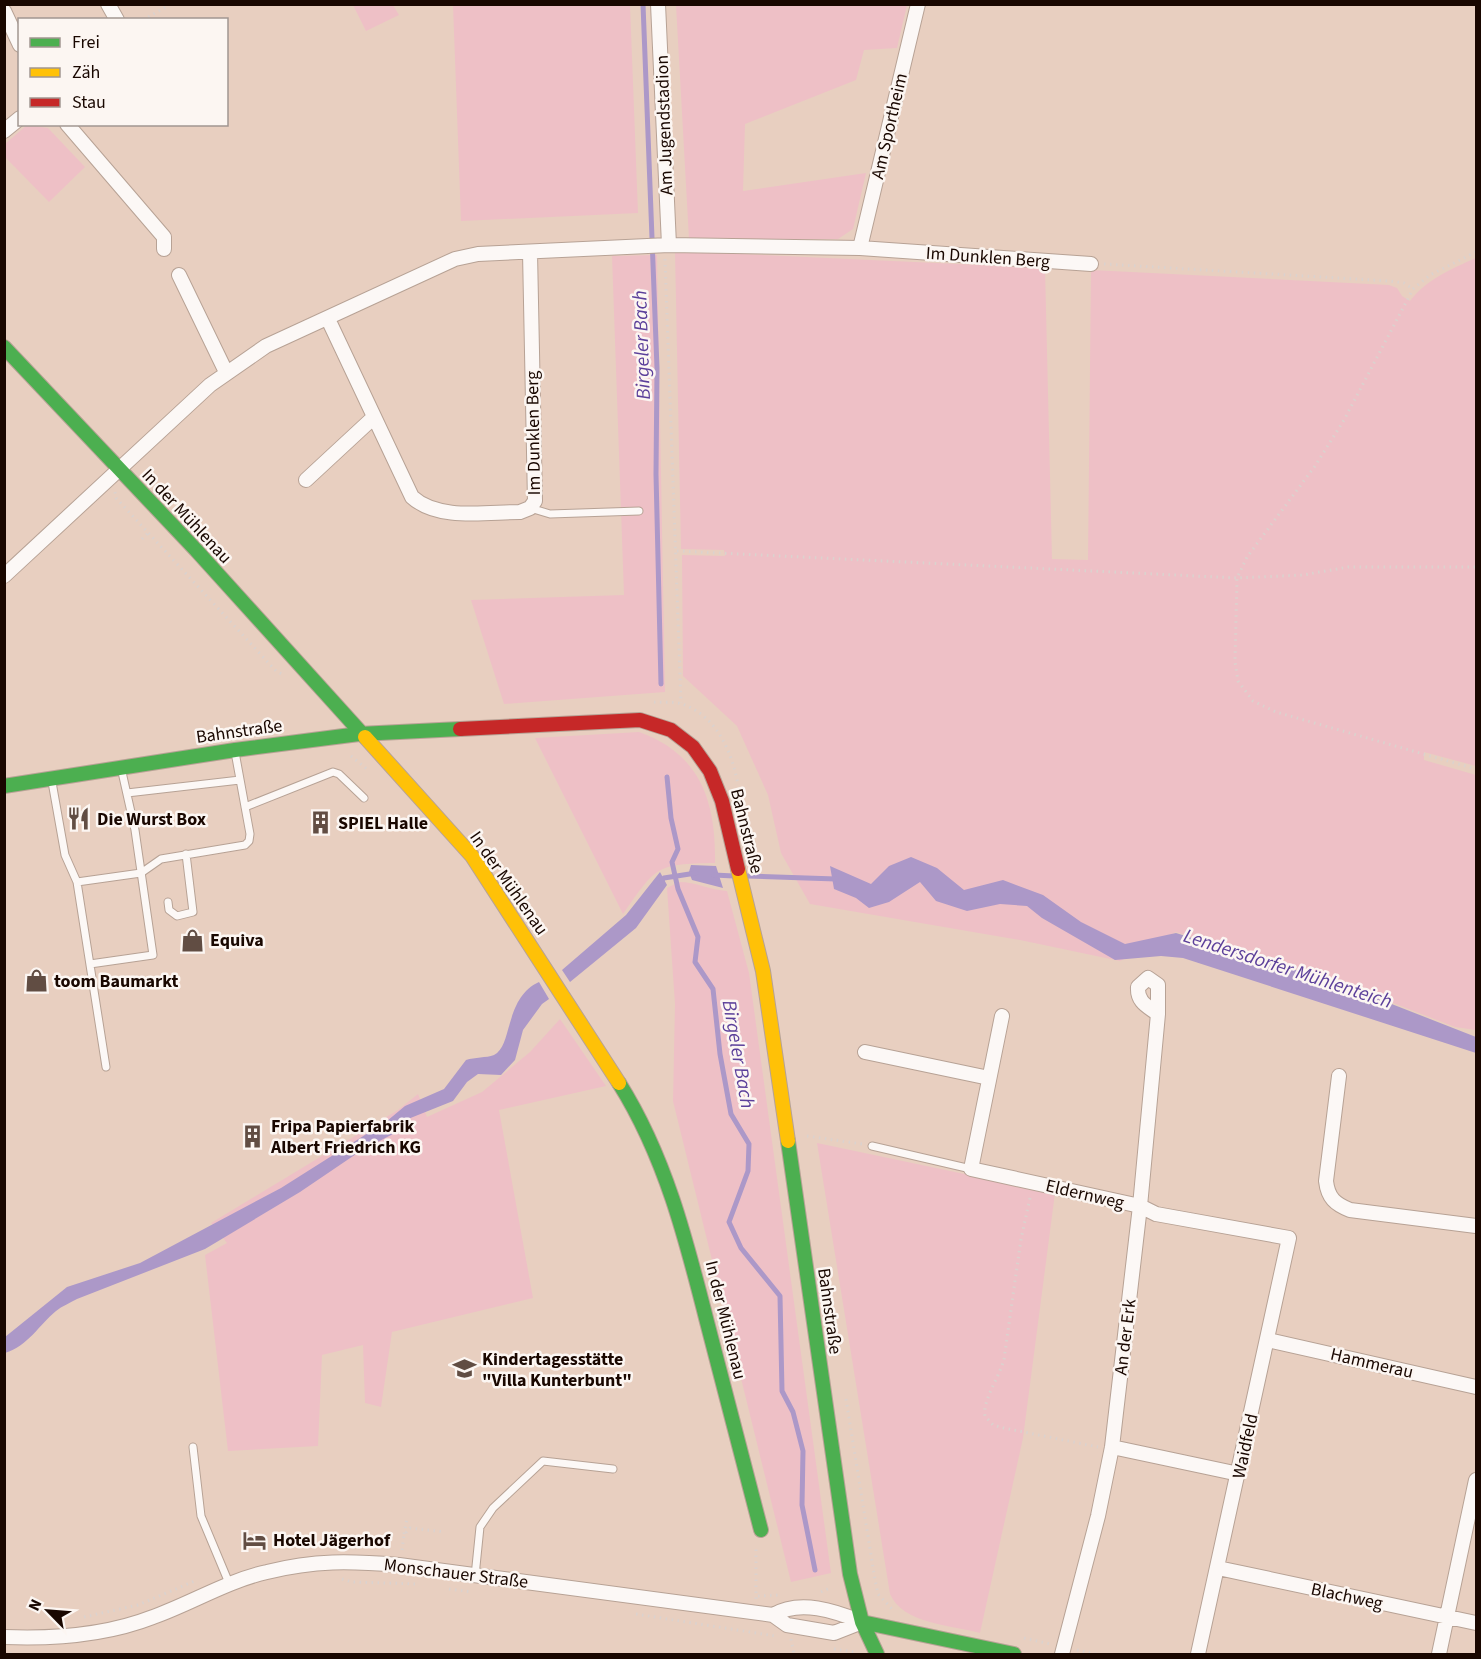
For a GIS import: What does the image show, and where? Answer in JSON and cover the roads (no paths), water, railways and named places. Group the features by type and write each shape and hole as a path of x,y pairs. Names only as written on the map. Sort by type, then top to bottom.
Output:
{"main road":[{"name":"In der Mühlenau","path":"4,347 196,550 359,734 472,856 561,990 641,1117 669,1186 686,1237 761,1530"},
{"name":"Bahnstraße","path":"4,786 235,750 359,734 640,720 662,724 679,734 697,750 714,776 738,864 763,971 850,1574 862,1622 877,1654"},
{"path":"862,1622 1014,1654"}],"street":[{"path":"108,4 116,18"},
{"name":"Am Jugendstadion","path":"657,245 658,4"},
{"name":"Am Sportheim","path":"860,248 918,4"},
{"path":"4,11 18,41"},
{"path":"4,131 18,120"},
{"path":"69,126 164,237 164,249"},
{"name":"Im Dunklen Berg","path":"4,576 226,372 266,346 454,259 657,245 860,248 1090,264"},
{"name":"Im Dunklen Berg","path":"328,319 412,497 419,504 442,511 520,512 530,508 535,501 530,252"},
{"path":"179,275 226,372"},
{"path":"306,480 374,417"},
{"name":"An der Erk","path":"1062,1654 1098,1516 1112,1448 1140,1206 1158,1014"},
{"path":"971,1168 1002,1016"},
{"path":"865,1052 989,1078"},
{"path":"1339,1076 1326,1181 1328,1192 1334,1202 1350,1210 1476,1226"},
{"name":"Eldernweg","path":"971,1168 1140,1206 1156,1214 1289,1238"},
{"name":"Waidfeld","path":"1198,1654 1289,1238"},
{"name":"Hammerau","path":"1268,1340 1476,1387"},
{"path":"1112,1448 1239,1474"},
{"path":"1439,1654 1476,1480"},
{"name":"Monschauer Straße","path":"4,1637 56,1635 130,1626 230,1583 302,1564 341,1560 773,1615 787,1625 834,1633 862,1622"},
{"name":"Blachweg","path":"1218,1568 1476,1623"},
{"name":"Monschauer Straße","path":"773,1615 785,1608 820,1609 862,1622"}],"lane":[{"path":"530,508 550,514 639,511"},
{"path":"77,882 141,873 161,859 245,845 249,842 250,834 235,750"},
{"path":"90,964 153,955 141,873 121,767"},
{"path":"245,807 333,772 364,798"},
{"path":"52,779 65,855 77,882 106,1067"},
{"path":"127,793 240,780"},
{"path":"168,902 169,910 177,916 193,912 186,854"},
{"path":"161,859 162,869"},
{"path":"872,1146 971,1168"},
{"path":"193,1447 201,1516 230,1583"},
{"path":"475,1576 480,1527 493,1508 543,1461 614,1469"}],"water":[{"path":"911,857 937,868 964,890 1003,880 1043,895 1081,922 1125,944 1176,933 1338,983 1476,1037 1476,1053 1183,958 1161,956 1115,960 1042,918 1027,906 1000,904 967,911 936,901 920,882 889,902 869,908 856,898 834,889 830,866 871,884 889,866"},
{"path":"691,865 716,866 723,888 692,880 689,872"},
{"path":"660,872 667,885 636,928 570,982 562,970 626,915"},
{"path":"539,982 549,999 542,1004 523,1030 515,1060 501,1075 478,1074 467,1082 453,1101 408,1119 395,1133 362,1150 300,1192 205,1249 63,1306 27,1340 5,1353 5,1337 67,1287 140,1263 281,1188 387,1121 405,1106 444,1089 466,1060 494,1055 504,1042 520,999 528,989"}],"waterway":[{"name":"Birgeler Bach","path":"643,4 657,368 656,474 661,684"},
{"name":"Birgeler Bach","path":"667,777 671,818 678,849 672,862 678,889 698,937 695,962 713,989 720,1054 731,1114 749,1144 748,1171 729,1222 741,1248 780,1296 782,1391 793,1412 803,1451 802,1505 815,1570"},
{"name":"Birgeler Bach","path":"660,883 664,878 696,873"},
{"name":"Lendersdorfer Mühlenteich","path":"714,875 734,876"},
{"name":"Lendersdorfer Mühlenteich","path":"747,876 836,879"}],"place":[{"name":"Die Wurst Box","path":"79,819"},
{"name":"SPIEL Halle","path":"320,823"},
{"name":"Equiva","path":"192,940"},
{"name":"toom Baumarkt","path":"36,981"},
{"name":"Fripa Papierfabrik Albert Friedrich KG","path":"253,1136"},
{"name":"Kindertagesstätte \"Villa Kunterbunt\"","path":"464,1369"},
{"name":"Hotel Jägerhof","path":"255,1540"}]}
